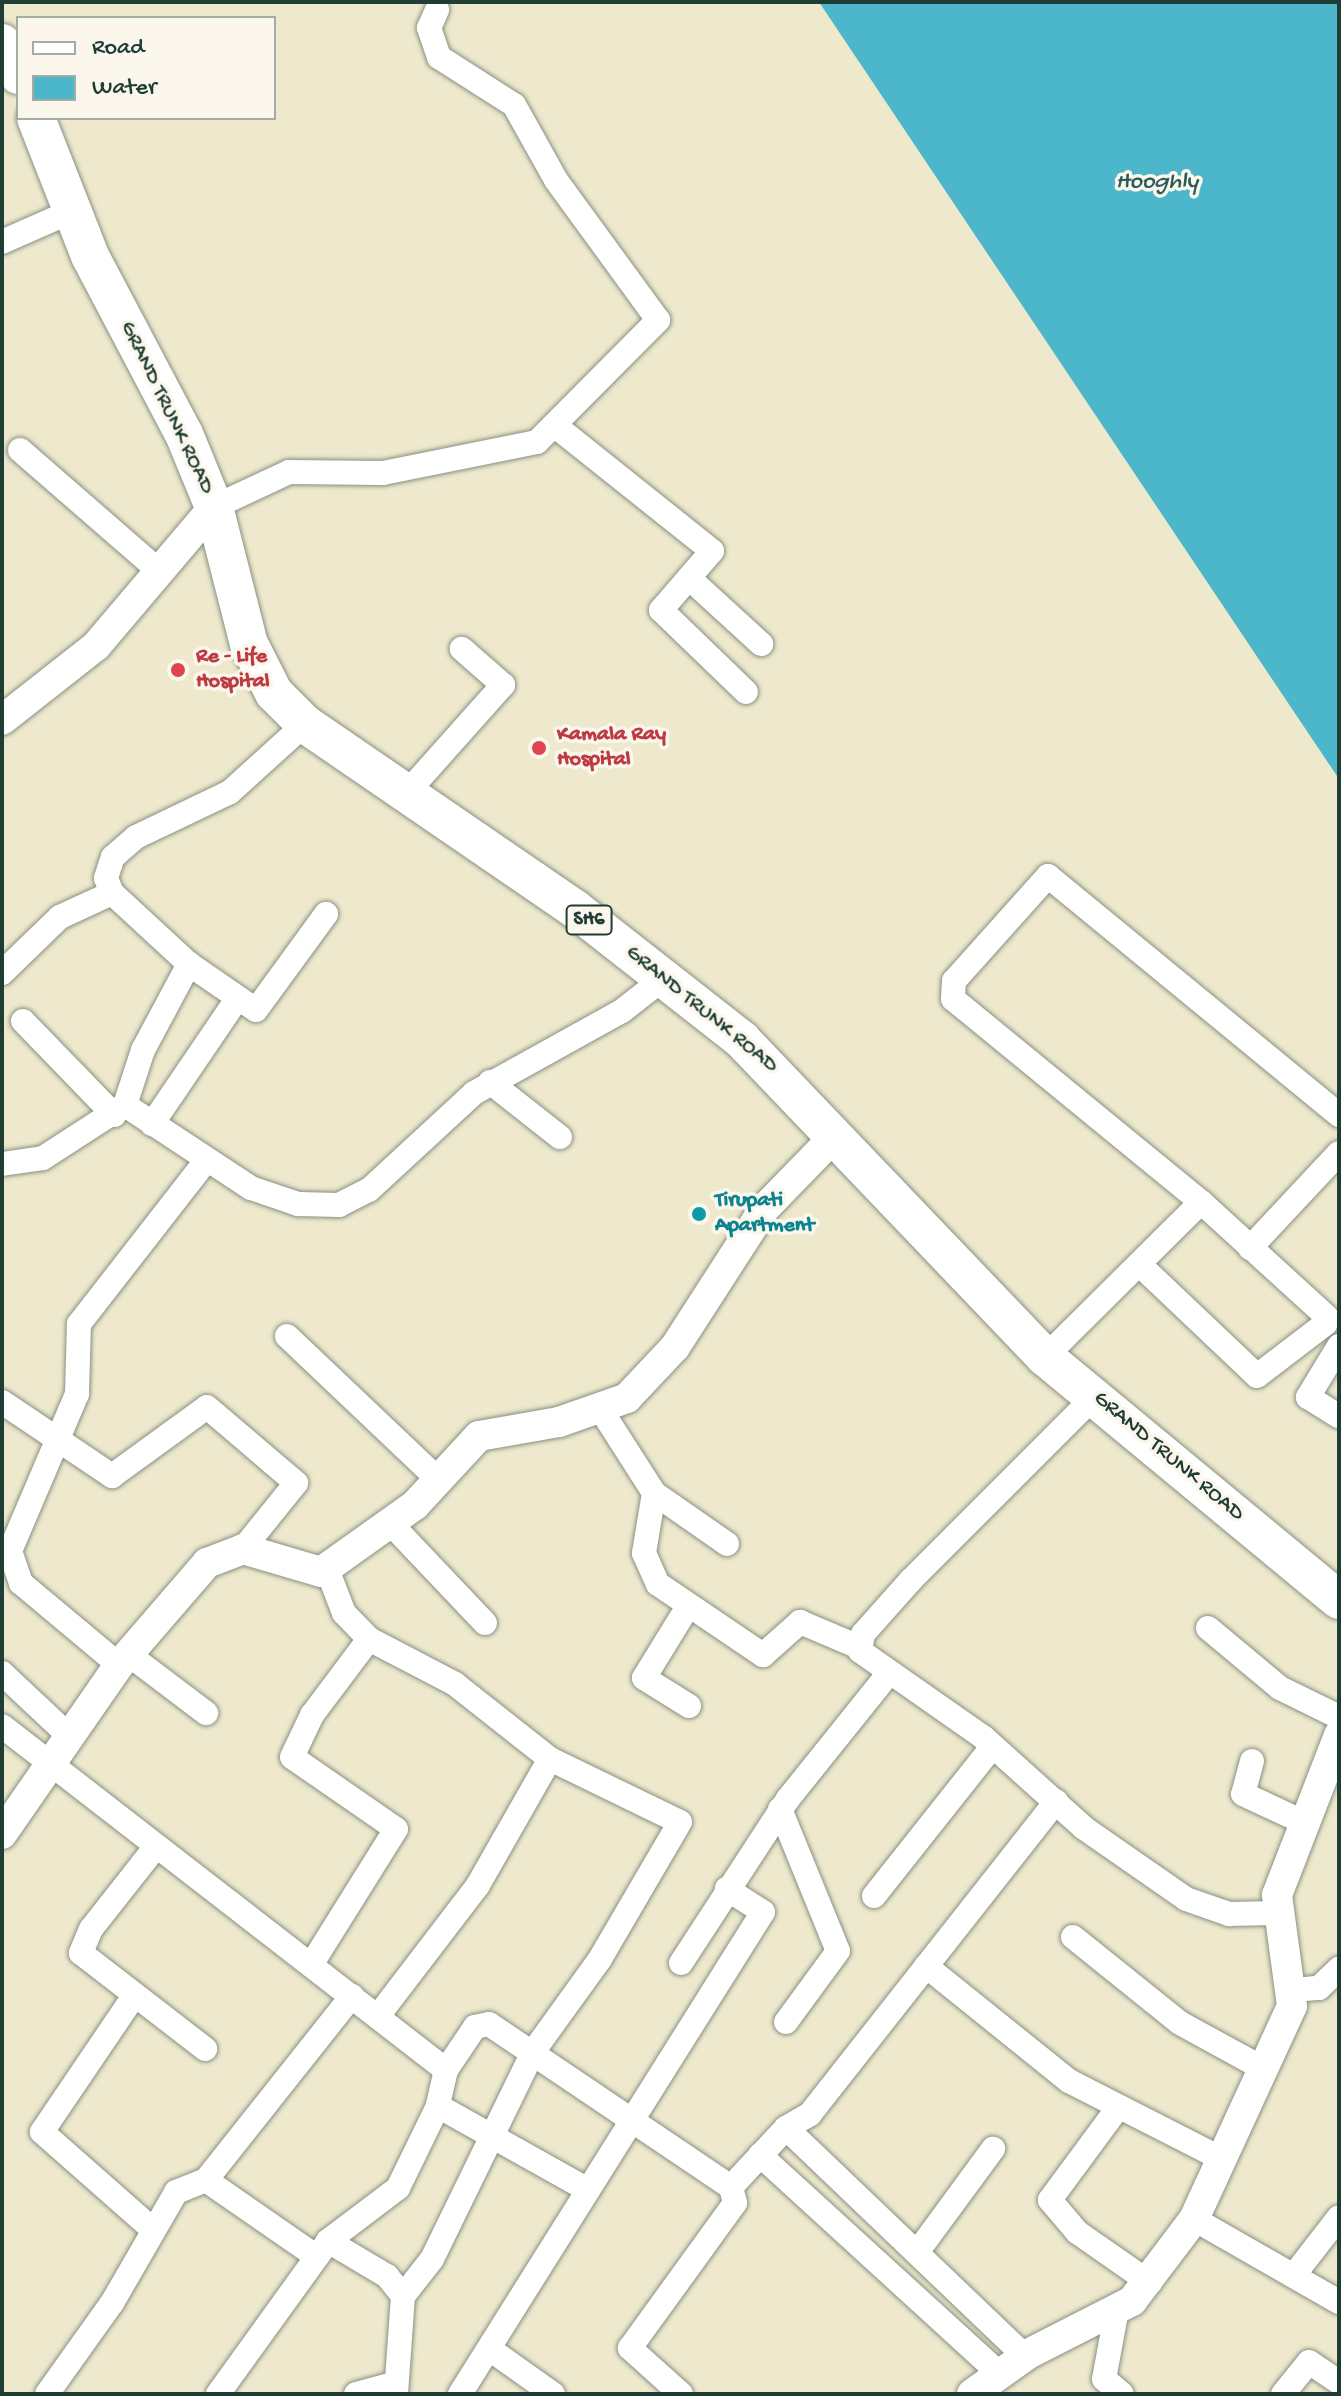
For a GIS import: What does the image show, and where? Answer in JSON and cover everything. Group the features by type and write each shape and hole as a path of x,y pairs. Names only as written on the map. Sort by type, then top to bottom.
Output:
{"main road":[{"path":"2,43 16,71"},
{"name":"GRAND TRUNK ROAD","path":"37,120 70,212 214,507 262,678 305,724 404,796 575,909 769,1064 1045,1357 1339,1600"}],"street":[{"path":"3,717 96,646 214,507 276,475 383,473 475,450 526,446 558,428 658,315 556,180 514,105 439,57 429,28 437,10"},
{"path":"2,242 70,212"},
{"path":"558,428 712,551 661,610 746,692"},
{"path":"20,450 158,570"},
{"path":"689,578 761,644"},
{"path":"404,796 503,685 462,649"},
{"path":"305,724 230,792 127,843 107,871 112,893 189,964 252,1010 260,1006 326,914"},
{"path":"1140,1265 1257,1376 1336,1323 1201,1202 953,999 954,981 1048,876 1339,1115"},
{"path":"2,973 60,917 112,893"},
{"path":"2,1164 43,1158 120,1110 143,1050 189,964"},
{"path":"23,1021 120,1110 152,1124 206,1161 273,1197 339,1205 369,1190 490,1082 622,1011 664,978"},
{"path":"152,1124 237,999"},
{"path":"490,1082 560,1137"},
{"path":"243,1549 306,1570 327,1569 392,1525 488,1431 601,1410 627,1398 664,1360 757,1218 835,1136"},
{"path":"1250,1248 1339,1153"},
{"path":"206,1161 79,1324 77,1394 10,1524 9,1560 15,1576 123,1660 206,1713"},
{"path":"1045,1357 1201,1202"},
{"path":"287,1336 440,1481"},
{"path":"1339,1346 1308,1397 1339,1416"},
{"path":"859,1647 911,1580 1094,1397"},
{"path":"2,1402 58,1436 114,1476 207,1407 296,1483 243,1549 199,1569 123,1660 47,1765 2,1834"},
{"path":"601,1410 654,1493 727,1544"},
{"path":"654,1493 646,1566 687,1608 763,1655 800,1622 859,1647 888,1674 993,1746 1056,1801 1186,1899 1229,1914 1276,1913"},
{"path":"392,1525 485,1623"},
{"path":"327,1569 344,1613 369,1639 455,1684 550,1759 681,1824 600,1959 533,2052 432,2259 403,2296"},
{"path":"687,1608 644,1678 689,1706"},
{"path":"1208,1628 1280,1688 1339,1717"},
{"path":"311,1965 396,1826 292,1757 312,1715 369,1639"},
{"path":"2,1673 68,1735"},
{"path":"681,1963 780,1809 888,1674"},
{"path":"2,1726 154,1849 446,2070"},
{"path":"972,2394 1025,2356 1117,2309 1150,2283 1194,2219 1264,2069 1294,1990 1276,1913 1303,1822 1339,1735"},
{"path":"874,1896 993,1746"},
{"path":"378,2016 478,1885 550,1759"},
{"path":"1252,1761 1243,1794 1303,1822"},
{"path":"681,2394 630,2348 732,2208 731,2187 786,2128 810,2114 1056,1801"},
{"path":"780,1809 838,1951 786,2022"},
{"path":"154,1849 81,1948 134,1996 205,2049"},
{"path":"460,2394 491,2350 763,1912 727,1889"},
{"path":"1073,1937 1180,2023 1264,2069"},
{"path":"926,1966 1015,2044 1117,2109 1222,2159"},
{"path":"1294,1990 1319,1988 1339,1969"},
{"path":"134,1996 42,2132 151,2228"},
{"path":"47,2394 112,2303 151,2228 182,2185 206,2180 352,1996"},
{"path":"218,2394 322,2249 393,2196 438,2106 446,2070 480,2024 533,2052 731,2187"},
{"path":"438,2106 494,2134 588,2190"},
{"path":"1117,2109 1050,2200 1077,2232 1150,2283"},
{"path":"786,2128 1025,2356"},
{"path":"918,2251 993,2149"},
{"path":"760,2155 1000,2374"},
{"path":"206,2180 322,2249 387,2276 403,2296 406,2326 395,2389 356,2394"},
{"path":"1294,2275 1339,2217"},
{"path":"1194,2219 1339,2302"},
{"path":"1106,2389 1117,2309"},
{"path":"491,2350 553,2394"},
{"path":"1283,2394 1309,2362 1339,2382"}],"water":[{"name":"Hooghly","path":"819,2 1339,2 1339,779"}],"place":[{"name":"Re - Life Hospital","path":"178,670"},
{"name":"Kamala Ray Hospital","path":"539,748"},
{"name":"Tirupati Apartment","path":"699,1214"}]}
